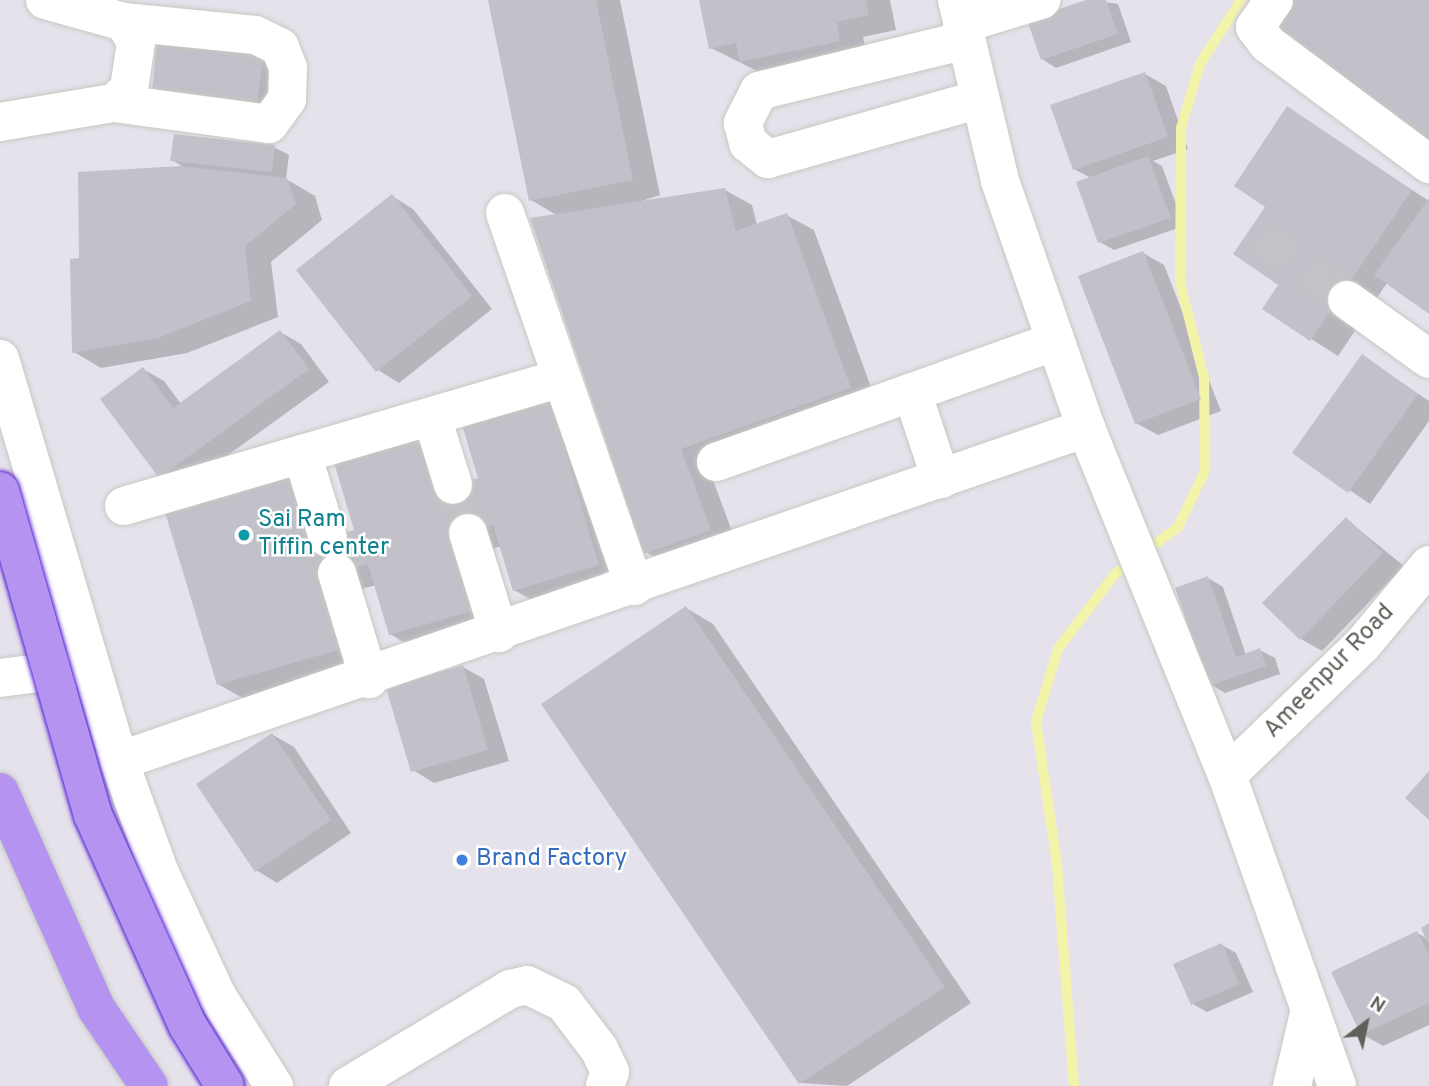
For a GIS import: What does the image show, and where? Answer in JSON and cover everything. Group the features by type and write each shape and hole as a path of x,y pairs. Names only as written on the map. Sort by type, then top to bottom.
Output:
{"highway":[{"path":"0,491 93,815 188,1026 225,1086"},
{"path":"0,792 96,1008 149,1086"}],"street":[{"path":"0,122 114,103 269,124 287,99 288,68 280,47 255,35 124,22 45,0"},
{"path":"980,99 768,159 748,143 743,123 759,91 962,21 1041,0"},
{"path":"1274,0 1255,27 1268,44 1429,164"},
{"path":"962,21 1000,181 1055,341 1086,428 1227,775 1337,1086"},
{"path":"114,103 136,68 136,42 124,22"},
{"path":"505,213 634,586"},
{"path":"1347,300 1429,359"},
{"path":"716,462 1055,341"},
{"path":"0,359 119,761 159,871 217,996 274,1086"},
{"path":"124,506 562,378"},
{"path":"912,392 941,479"},
{"path":"432,417 453,485"},
{"path":"119,761 369,679 1086,428"},
{"path":"302,454 369,679"},
{"path":"468,533 499,633"},
{"name":"Ameenpur Road","path":"1227,775 1363,644 1429,565"},
{"path":"0,678 91,666"},
{"path":"348,1086 510,989 527,985 564,1003 585,1030 608,1062 605,1086"},
{"path":"1292,1086 1310,1009"}],"building":[{"path":"488,0 596,0 633,180 529,201"},
{"path":"699,0 866,0 869,15 837,22 840,41 740,62 736,43 709,49"},
{"path":"1086,0 1106,0 1118,34 1041,60 1027,20"},
{"path":"1292,0 1429,0 1429,151 1266,32"},
{"path":"157,38 264,51 257,104 152,92"},
{"path":"1145,72 1168,137 1073,170 1050,105"},
{"path":"1287,106 1412,190 1310,341 1262,309 1278,285 1233,254 1265,207 1234,186"},
{"path":"174,134 275,145 272,172 170,161"},
{"path":"1148,156 1171,218 1098,243 1076,182"},
{"path":"181,166 287,178 296,204 245,246 251,301 158,338 72,353 70,259 79,258 78,172"},
{"path":"725,188 736,231 787,213 851,388 681,449 711,530 644,554 530,218"},
{"path":"392,194 472,296 376,372 296,270"},
{"path":"1429,198 1429,314 1374,275"},
{"path":"1143,251 1201,399 1135,424 1078,276"},
{"path":"280,330 309,369 159,478 100,399 143,367 173,408"},
{"path":"1362,354 1418,394 1348,493 1292,453"},
{"name":"Sai Ram Tiffin center","path":"546,386 599,565 513,591 493,525 453,537 475,610 389,635 368,564 327,576 348,647 217,685 161,499 294,460 328,538 354,530 330,449 424,422 443,488 478,478 458,412"},
{"path":"1346,517 1383,553 1300,640 1262,603"},
{"path":"1208,576 1236,657 1260,648 1266,666 1209,686 1175,588"},
{"path":"686,606 945,987 799,1084 541,704"},
{"path":"463,665 488,750 411,772 386,688"},
{"path":"272,733 331,820 255,872 196,784"},
{"path":"1429,771 1429,820 1405,798"},
{"path":"1429,923 1429,946 1421,928"},
{"path":"1417,931 1429,955 1429,1003 1361,1035 1331,972"},
{"path":"1222,943 1239,984 1191,1005 1173,964"}],"waterway":[{"path":"1074,1086 1057,864 1036,721 1058,649 1115,574 1178,527 1205,471 1204,377 1180,283 1181,128 1200,64 1241,0"}],"tunnel":[{"path":"1260,237 1347,300"},
{"path":"453,485 468,533"}],"place":[{"name":"Sai Ram Tiffin center","path":"244,535"},
{"name":"Brand Factory","path":"462,860"}]}
